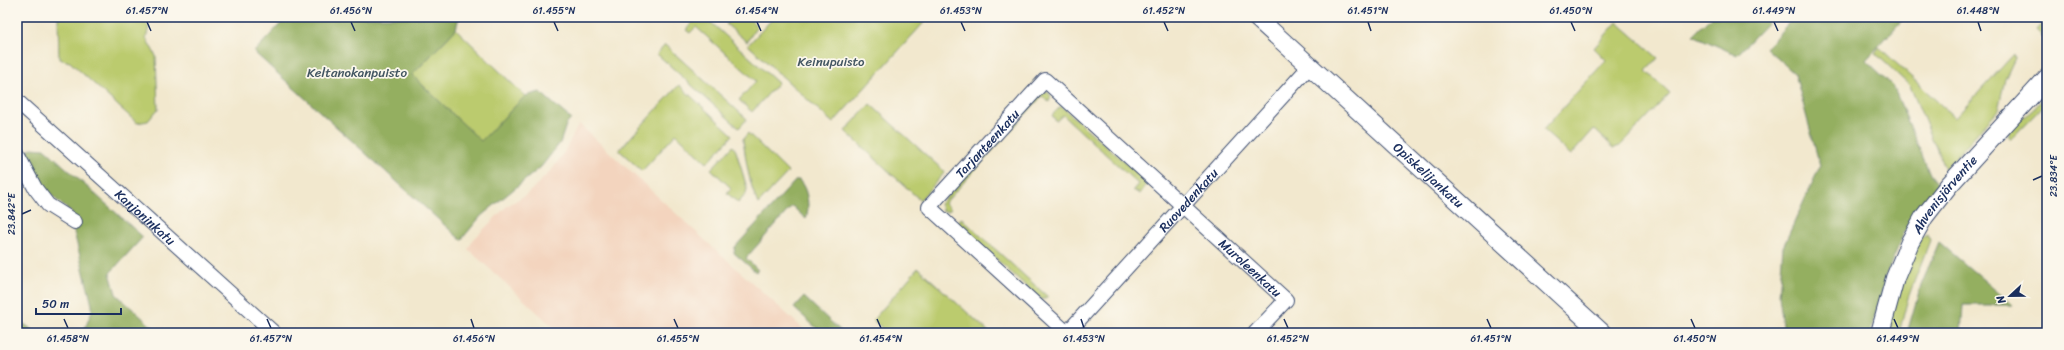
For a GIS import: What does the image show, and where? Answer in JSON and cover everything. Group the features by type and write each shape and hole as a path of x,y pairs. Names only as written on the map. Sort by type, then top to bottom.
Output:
{"main road":[{"name":"Opiskelijankatu","path":"1256,17 1602,333"},
{"name":"Ahvenisjärventie","path":"1880,333 1895,278 1910,242 1924,218 1949,185 2047,78"}],"street":[{"name":"Ruovedenkatu","path":"1067,333 1310,66"},
{"name":"Tarjanteenkatu","path":"1067,333 930,207 1045,80 1182,206"},
{"name":"Kanjoninkatu","path":"17,101 274,333"},
{"path":"17,154 34,188 48,205 75,222"},
{"name":"Muroleenkatu","path":"1182,206 1286,300 1255,333"}],"shaded area":[{"path":"579,124 808,333 560,333 468,249 473,240 507,206 527,194 552,170 563,154"}],"green space":[{"path":"58,17 139,17 149,27 146,38 156,56 158,109 148,121 137,123 70,62 59,59"},
{"name":"Keltanokanpuisto","path":"287,17 459,17 456,29 412,75 481,141 525,96 540,92 571,119 566,125 560,143 541,167 481,216 461,240 254,52"},
{"path":"697,17 705,17 778,83 752,112 739,100 756,81 696,27 690,33 686,30"},
{"path":"732,17 747,17 757,26 747,42 726,24"},
{"name":"Keinupuisto","path":"774,17 929,17 833,123 748,45"},
{"path":"1711,17 1773,17 1737,55 1693,35"},
{"path":"1794,17 1905,17 1866,60 1893,86 1930,174 1938,184 1904,233 1887,273 1870,333 1784,333 1779,296 1783,247 1820,166 1795,74 1766,48"},
{"path":"2047,18 2047,32 2043,37 2036,30"},
{"path":"1617,22 1658,58 1646,71 1670,93 1620,146 1614,148 1594,129 1571,155 1543,130 1606,60 1594,48"},
{"path":"456,29 525,96 481,142 412,75"},
{"path":"665,45 747,119 739,128 657,54"},
{"path":"1879,47 1955,118 2014,54 2015,58 2005,79 1998,110 1945,169 1910,86 1875,53"},
{"path":"679,85 733,135 707,163 676,134 642,171 619,150"},
{"path":"1047,91 1051,96 1049,102 1042,96 945,203 951,209 948,211 943,211 940,204 1042,92"},
{"path":"2047,94 2047,102 2011,139 2009,138 2010,129 2012,126 2032,111"},
{"name":"Keinupuisto","path":"870,104 945,172 920,200 845,131"},
{"path":"1061,106 1144,179 1147,184 1140,194 1133,190 1138,184 1063,115 1056,121 1052,115"},
{"path":"748,133 788,172 758,204 750,180 744,147 743,139"},
{"path":"733,146 736,151 747,188 746,194 738,203 727,193 731,188 711,169"},
{"path":"31,148 45,149 143,237 110,273 116,294 159,333 83,333 92,311 92,305 72,224 72,213 56,200 38,179 27,152"},
{"path":"796,180 799,180 806,193 808,204 806,219 792,206 746,258 758,270 756,272 734,253 735,247"},
{"path":"961,218 1048,297 1045,299 1040,299 958,224"},
{"path":"1927,234 1930,240 1908,298 1899,333 1887,333 1895,298 1920,238"},
{"path":"1939,242 2013,305 1963,305 1961,333 1907,333 1920,288"},
{"path":"918,268 989,332 887,333 873,320"},
{"path":"804,297 843,333 822,333 794,308"},
{"path":"17,319 37,333 17,333"}]}
